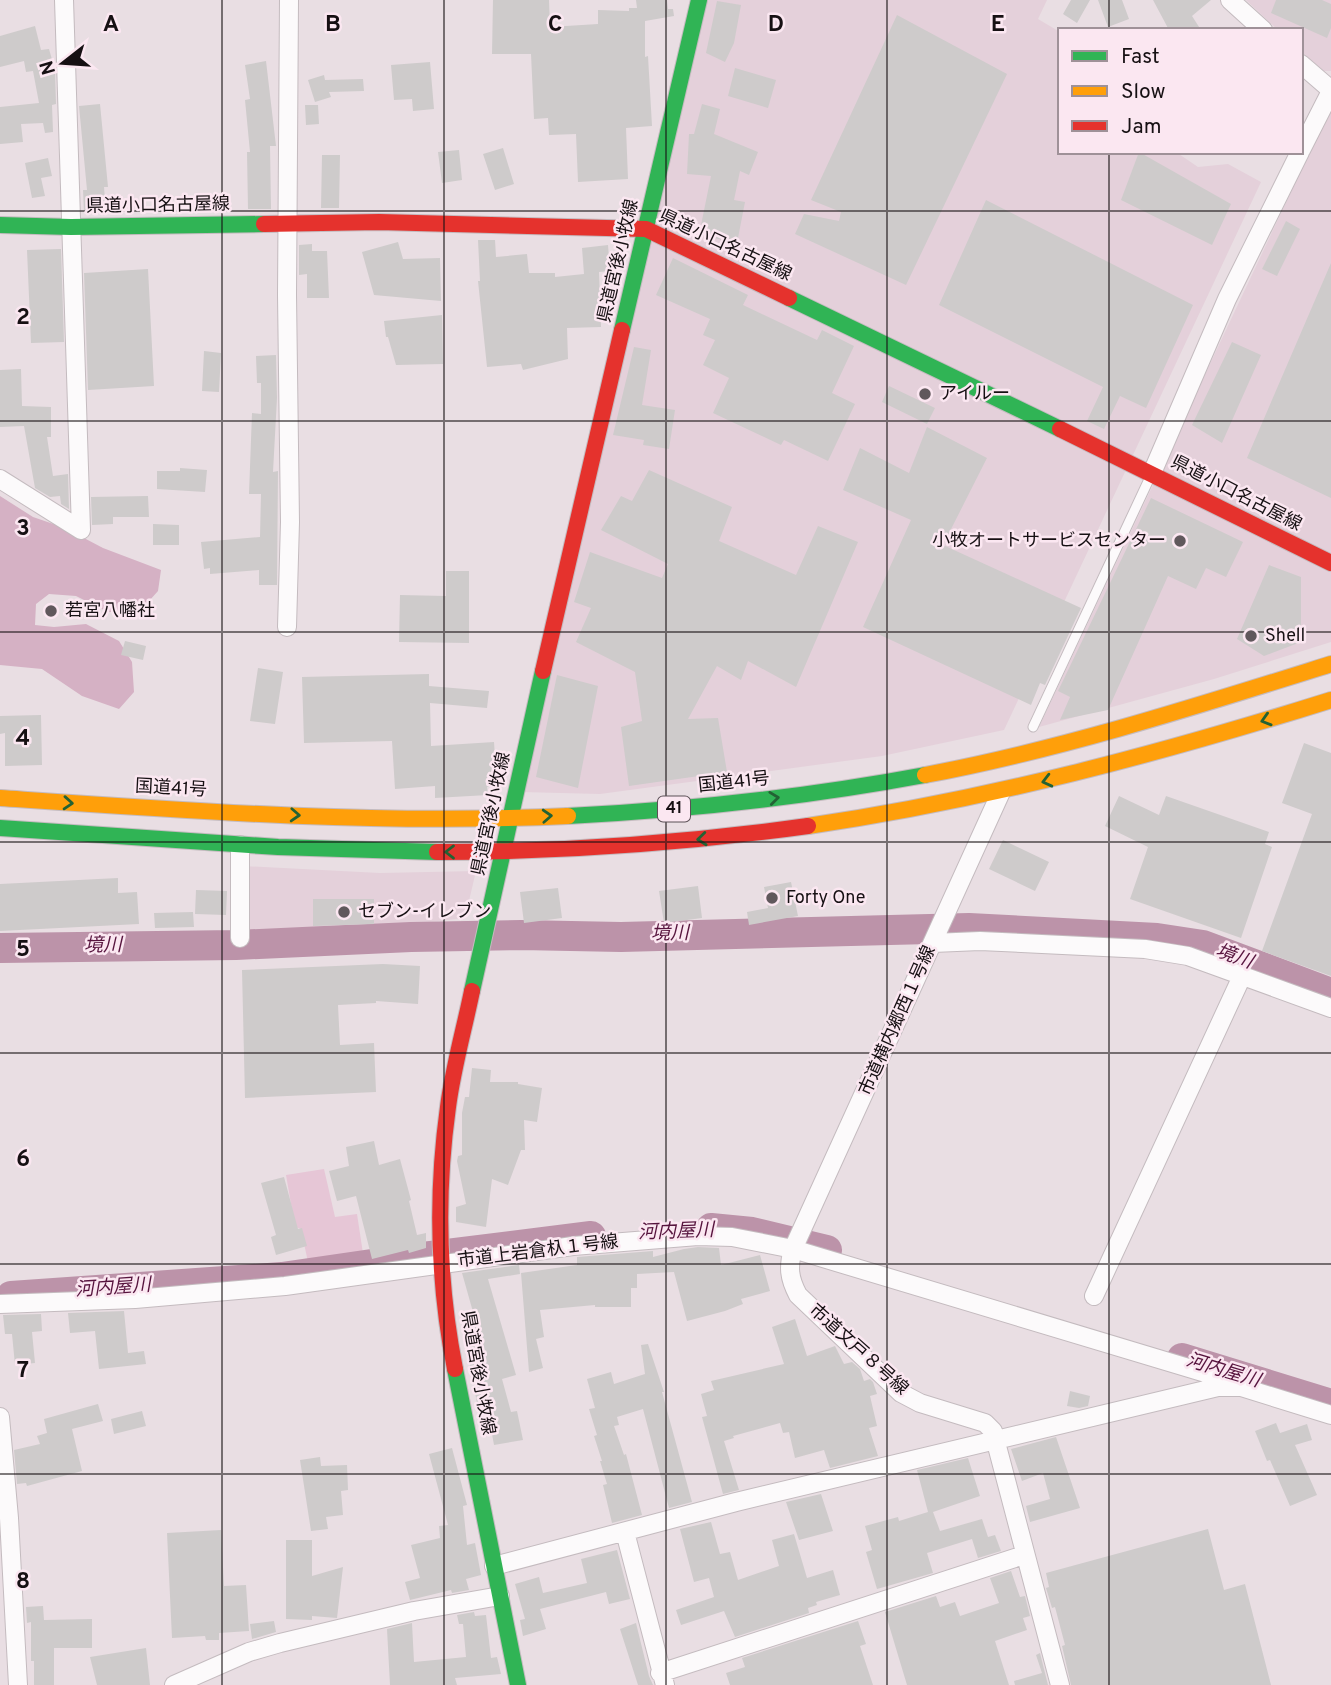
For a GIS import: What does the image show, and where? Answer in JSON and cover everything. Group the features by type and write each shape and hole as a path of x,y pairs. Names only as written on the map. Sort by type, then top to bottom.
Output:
{"main road":[{"name":"県道宮後小牧線","path":"518,1685 452,1353 441,1264 442,1162 448,1104 510,818 699,0"},
{"name":"県道小口名古屋線","path":"0,225 71,227 379,222 646,229 1152,473 1331,563"},
{"name":"国道41号","path":"0,798 324,816 510,818 678,808 888,782 1000,759 1165,717 1331,664"},
{"name":"41","path":"0,828 240,845 504,851 618,846 747,834 851,819 1001,792 1158,752 1331,700"}],"street":[{"path":"0,479 81,530 64,0"},
{"path":"287,627 290,522 289,0"},
{"path":"1230,0 1261,28"},
{"path":"1303,66 1331,91 1303,147"},
{"path":"1152,473 1227,299 1300,154"},
{"name":"市道横内郷西１号線","path":"793,1250 1001,792"},
{"path":"240,845 240,938"},
{"path":"933,943 980,941 1145,949 1188,956 1331,1008"},
{"path":"1094,1296 1243,974"},
{"name":"市道上岩倉杁１号線","path":"0,1304 135,1299 285,1286 573,1246 698,1236 732,1237 793,1250 1212,1375 1218,1387"},
{"name":"市道文戸８号線","path":"793,1250 789,1270 791,1283 798,1295 886,1380 901,1393 920,1403 985,1423 993,1431 995,1441"},
{"path":"494,1566 736,1502 1218,1387 1241,1387 1331,1415"},
{"path":"0,1417 9,1518 18,1685"},
{"path":"995,1441 1060,1685"},
{"path":"625,1532 663,1679 1024,1555"},
{"path":"174,1685 240,1656 280,1643 414,1611 500,1596"}],"lane":[{"path":"1033,727 1152,473"}],"shaded area":[{"path":"704,0 1047,0 1038,19 1058,31 1058,154 1179,154 1198,167 1228,164 1261,182 1004,730 882,756 600,794 521,792"},
{"path":"1246,0 1331,0 1331,71 1324,71 1303,53 1303,28 1276,28"},
{"path":"1331,107 1331,642 1214,679 1039,727"},
{"path":"0,496 33,517 161,570 158,591 140,611 108,612 76,596 49,594 36,604 35,625 54,627 86,624 119,641 132,662 134,692 119,709 82,696 42,669 0,665"},
{"path":"243,866 380,873 476,871 465,918 368,929 245,930"},
{"path":"324,1169 335,1217 357,1214 364,1260 309,1267 301,1229 295,1227 286,1175"}],"building":[{"path":"493,0 549,0 550,27 598,24 598,10 629,11 629,8 637,8 636,0 667,0 668,9 673,9 674,16 645,21 645,57 648,56 652,126 626,128 628,179 578,182 576,134 549,135 548,118 534,119 531,54 492,54"},
{"path":"1071,0 1090,0 1077,23 1063,14"},
{"path":"1098,0 1122,0 1129,19 1108,27"},
{"path":"1153,0 1211,0 1192,16 1200,28 1168,28"},
{"path":"1276,0 1322,0 1331,4 1331,28 1327,38 1271,13"},
{"path":"717,1 741,5 734,43 725,62 706,53"},
{"path":"897,15 1007,74 906,285 795,234 804,214 839,221 841,212 811,200"},
{"path":"35,26 41,50 49,49 55,70 53,132 45,133 43,123 21,124 23,142 0,144 0,107 39,103 33,71 26,72 24,61 0,67 0,36"},
{"path":"266,61 276,146 270,146 271,209 248,209 247,152 250,152 245,100 250,99 245,65"},
{"path":"430,62 434,109 413,111 412,99 394,100 391,65"},
{"path":"735,68 776,80 768,108 728,96"},
{"path":"324,75 325,80 363,79 364,91 329,92 331,97 315,102 308,80"},
{"path":"100,104 108,187 104,187 106,212 84,212 83,190 87,190 79,106"},
{"path":"702,104 720,109 714,134 758,152 749,175 740,171 734,200 745,202 737,243 699,235 711,176 687,174 689,134 694,134"},
{"path":"305,105 318,105 319,124 306,125"},
{"path":"503,148 514,184 495,190 483,154"},
{"path":"459,150 462,180 442,183 438,152"},
{"path":"1138,154 1143,154 1231,204 1212,245 1121,200"},
{"path":"322,155 340,155 339,208 321,208"},
{"path":"48,158 52,176 41,178 45,196 32,198 25,163"},
{"path":"986,200 1193,305 1146,408 1120,396 1104,429 1087,421 1103,387 939,305"},
{"path":"1286,221 1300,229 1277,276 1262,269"},
{"path":"478,240 495,240 496,257 527,254 529,273 555,273 555,277 584,274 582,248 608,245 610,271 599,272 601,327 567,328 568,359 523,370 521,364 487,367 478,281"},
{"path":"398,242 403,259 440,258 441,301 374,295 362,252"},
{"path":"312,244 312,251 327,251 329,298 307,298 307,274 299,275 299,245"},
{"path":"61,249 64,342 31,343 27,250"},
{"path":"673,258 748,295 743,305 817,340 822,330 854,346 832,393 855,404 828,461 784,440 781,445 713,413 729,378 703,365 715,340 703,335 710,319 656,295"},
{"path":"1331,263 1331,498 1247,458"},
{"path":"148,269 154,386 88,390 84,273"},
{"path":"442,315 443,364 396,365 386,337 384,321"},
{"path":"1232,342 1261,355 1222,443 1192,425"},
{"path":"634,347 651,350 642,405 675,410 669,449 643,445 644,440 613,435"},
{"path":"204,351 221,353 219,392 202,391"},
{"path":"276,355 277,398 273,472 278,471 277,585 259,585 259,570 210,574 210,568 204,569 201,542 260,537 261,494 249,494 252,413 261,414 261,383 257,383 256,356"},
{"path":"21,369 22,406 51,407 51,437 47,437 53,476 68,474 69,509 61,504 60,496 50,497 35,488 24,426 0,427 0,370"},
{"path":"889,386 935,408 927,424 882,402"},
{"path":"927,427 987,458 943,545 1081,608 1045,685 1040,683 1031,705 863,627 911,520 843,490 860,448 909,473"},
{"path":"180,468 207,470 205,492 157,489 157,471 180,471"},
{"path":"649,470 732,507 719,541 796,575 818,526 858,542 796,687 748,661 741,680 717,666 688,719 718,718 727,772 629,786 621,727 642,721 635,672 576,642 591,608 574,602 590,552 662,578 668,564 601,530 621,496 632,501"},
{"path":"148,496 149,517 113,517 113,524 92,525 91,497"},
{"path":"1151,498 1243,542 1226,577 1206,568 1196,589 1168,576 1108,710 1060,720 1070,697 1058,691"},
{"path":"153,524 179,525 179,545 153,545"},
{"path":"1269,565 1301,577 1301,642 1264,656 1237,639"},
{"path":"446,571 469,571 469,643 399,642 400,595 446,596"},
{"path":"125,641 146,646 143,660 121,655"},
{"path":"258,668 283,672 275,724 250,721"},
{"path":"429,674 429,686 489,691 487,708 430,703 431,746 494,742 497,787 487,787 488,795 435,798 435,786 395,789 392,741 304,743 302,677"},
{"path":"557,675 598,686 578,788 536,777"},
{"path":"41,715 42,765 5,766 5,733 0,734 0,716"},
{"path":"1304,743 1331,753 1331,976 1262,951 1312,814 1282,803"},
{"path":"1119,796 1159,815 1166,796 1269,832 1265,844 1272,847 1241,938 1130,899 1148,847 1105,826"},
{"path":"1003,840 1049,862 1035,891 989,869"},
{"path":"118,878 118,893 137,892 139,924 0,931 0,884"},
{"path":"791,882 798,916 749,925 747,912 768,908 764,887"},
{"path":"698,886 702,918 664,923 659,891"},
{"path":"558,888 562,918 524,923 520,892"},
{"path":"196,890 227,891 226,915 195,914"},
{"name":"セブン-イレブン","path":"313,899 374,899 374,924 313,926"},
{"path":"193,912 194,927 155,928 154,913"},
{"path":"383,964 420,966 418,1004 376,1001 338,1005 340,1045 374,1043 376,1092 245,1098 242,970"},
{"path":"472,1068 491,1070 490,1082 518,1082 542,1088 537,1122 524,1120 525,1150 521,1150 508,1185 492,1179 486,1227 456,1222 456,1207 466,1204 457,1161 458,1156 462,1155 462,1113 465,1097 469,1097"},
{"path":"374,1141 379,1165 400,1159 417,1235 426,1233 426,1248 372,1259 356,1196 337,1201 329,1171 349,1166 346,1147"},
{"path":"284,1177 298,1229 302,1228 307,1246 276,1255 271,1237 276,1235 261,1183"},
{"path":"698,1247 719,1248 721,1265 760,1255 770,1291 741,1299 743,1304 725,1311 687,1321 674,1272 637,1274 637,1288 631,1288 631,1307 595,1305 540,1310 544,1337 536,1339 543,1368 529,1372 521,1273 577,1265 577,1257 653,1251 653,1257"},
{"path":"519,1265 520,1274 488,1279 516,1375 502,1379 511,1412 517,1411 523,1440 494,1445 486,1401 477,1403 464,1334 474,1332 471,1320 475,1319 462,1273"},
{"path":"124,1311 128,1353 144,1351 146,1364 99,1369 95,1331 70,1333 68,1313"},
{"path":"41,1314 42,1331 32,1332 35,1363 15,1365 12,1334 5,1334 3,1315"},
{"path":"795,1319 807,1356 835,1346 844,1364 852,1362 860,1369 864,1381 870,1379 873,1382 877,1394 870,1396 877,1426 869,1428 878,1456 830,1468 824,1450 795,1458 789,1432 783,1433 780,1423 724,1441 739,1490 723,1494 702,1417 707,1416 701,1394 714,1390 711,1381 784,1364 772,1327"},
{"path":"648,1344 664,1392 692,1502 669,1508 643,1409 617,1417 619,1425 614,1426 624,1455 626,1454 642,1515 612,1523 603,1485 607,1484 589,1409 595,1408 587,1379 611,1372 614,1384 645,1374 641,1345"},
{"path":"1070,1391 1090,1396 1088,1406 1067,1406"},
{"path":"98,1404 103,1421 72,1429 82,1471 27,1486 26,1483 17,1484 14,1450 40,1444 37,1436 47,1433 44,1419"},
{"path":"142,1411 146,1426 114,1434 111,1419"},
{"path":"1276,1423 1280,1433 1307,1424 1312,1440 1295,1445 1317,1495 1290,1506 1255,1431"},
{"path":"1056,1437 1080,1508 1030,1522 1026,1506 1050,1499 1043,1473 1022,1481 1011,1449"},
{"path":"452,1448 467,1505 463,1506 467,1545 475,1543 481,1575 466,1579 469,1590 452,1593 451,1590 410,1600 405,1582 420,1578 411,1545 440,1538 439,1526 448,1525 429,1454"},
{"path":"320,1457 321,1466 347,1465 348,1490 341,1491 343,1515 326,1517 328,1529 311,1531 300,1460"},
{"path":"968,1458 980,1496 933,1512 940,1531 982,1519 988,1537 995,1535 1001,1551 978,1558 972,1539 927,1553 933,1573 877,1589 866,1552 872,1550 865,1526 898,1517 899,1521 928,1512 917,1470"},
{"path":"821,1494 833,1531 799,1540 786,1502"},
{"path":"711,1522 720,1554 730,1552 738,1580 779,1566 772,1540 794,1534 807,1578 833,1570 840,1595 816,1602 817,1605 808,1608 809,1613 735,1637 724,1611 681,1625 676,1610 714,1597 709,1578 694,1582 680,1529"},
{"path":"1208,1529 1224,1590 1245,1584 1271,1685 1071,1685 1062,1646 1065,1645 1055,1607 1052,1608 1046,1588 1049,1587 1046,1573"},
{"path":"221,1530 224,1586 246,1585 249,1631 219,1633 219,1640 206,1640 205,1636 172,1638 167,1533"},
{"path":"286,1540 312,1540 312,1576 343,1567 337,1618 312,1616 312,1620 286,1619"},
{"path":"617,1550 630,1599 609,1604 606,1592 540,1609 546,1629 523,1636 520,1620 525,1619 515,1584 539,1577 543,1593 587,1583 581,1559"},
{"path":"1011,1571 1020,1597 1025,1596 1030,1616 1023,1618 1027,1630 995,1641 1009,1685 907,1685 885,1612 936,1596 940,1607 955,1602 960,1616 999,1603 990,1578"},
{"path":"43,1606 44,1620 92,1619 92,1648 54,1648 54,1685 34,1685 31,1622 27,1623 26,1607"},
{"path":"474,1612 475,1616 486,1615 491,1658 497,1657 501,1674 455,1678 457,1685 390,1685 387,1629 412,1623 414,1662 466,1657 463,1624 459,1624 457,1615"},
{"path":"274,1621 276,1632 252,1639 250,1624"},
{"path":"858,1621 866,1644 860,1646 873,1685 730,1685 726,1673 745,1667 742,1658"},
{"path":"636,1623 653,1685 638,1685 620,1629"},
{"path":"146,1648 150,1685 97,1685 90,1657"},
{"path":"1040,1653 1048,1685 1015,1685 1014,1681 1042,1673 1036,1655"}],"waterway":[{"name":"境川","path":"0,948 236,945 411,937 621,937 969,928 1157,938 1203,945 1331,993"},
{"name":"河内屋川","path":"711,1228 752,1232 827,1250"},
{"name":"河内屋川","path":"11,1296 282,1277 591,1236"},
{"name":"河内屋川","path":"1182,1358 1331,1404"}],"traffic: fast":[{"path":"622,330 699,0"},
{"path":"0,225 71,227 264,224"},
{"path":"789,298 1060,429"},
{"path":"472,991 543,671"},
{"path":"568,816 747,801 925,775"},
{"path":"0,828 278,847 437,852"},
{"path":"455,1369 518,1685"}],"traffic: slow":[{"path":"925,775 1079,740 1331,664"},
{"path":"808,826 941,803 1072,774 1331,700"},
{"path":"0,798 355,818 568,816"}],"traffic: jam":[{"path":"264,224 379,222 646,229 789,298"},
{"path":"543,671 622,330"},
{"path":"1060,429 1331,563"},
{"path":"437,852 623,845 808,826"},
{"path":"455,1369 445,1304 440,1205 450,1092 472,991"}],"place":[{"name":"アイルー","path":"925,394"},
{"name":"小牧オートサービスセンター","path":"1180,541"},
{"name":"若宮八幡社","path":"51,611"},
{"name":"Shell","path":"1251,636"},
{"name":"Forty One","path":"772,898"},
{"name":"セブン-イレブン","path":"344,912"}]}
